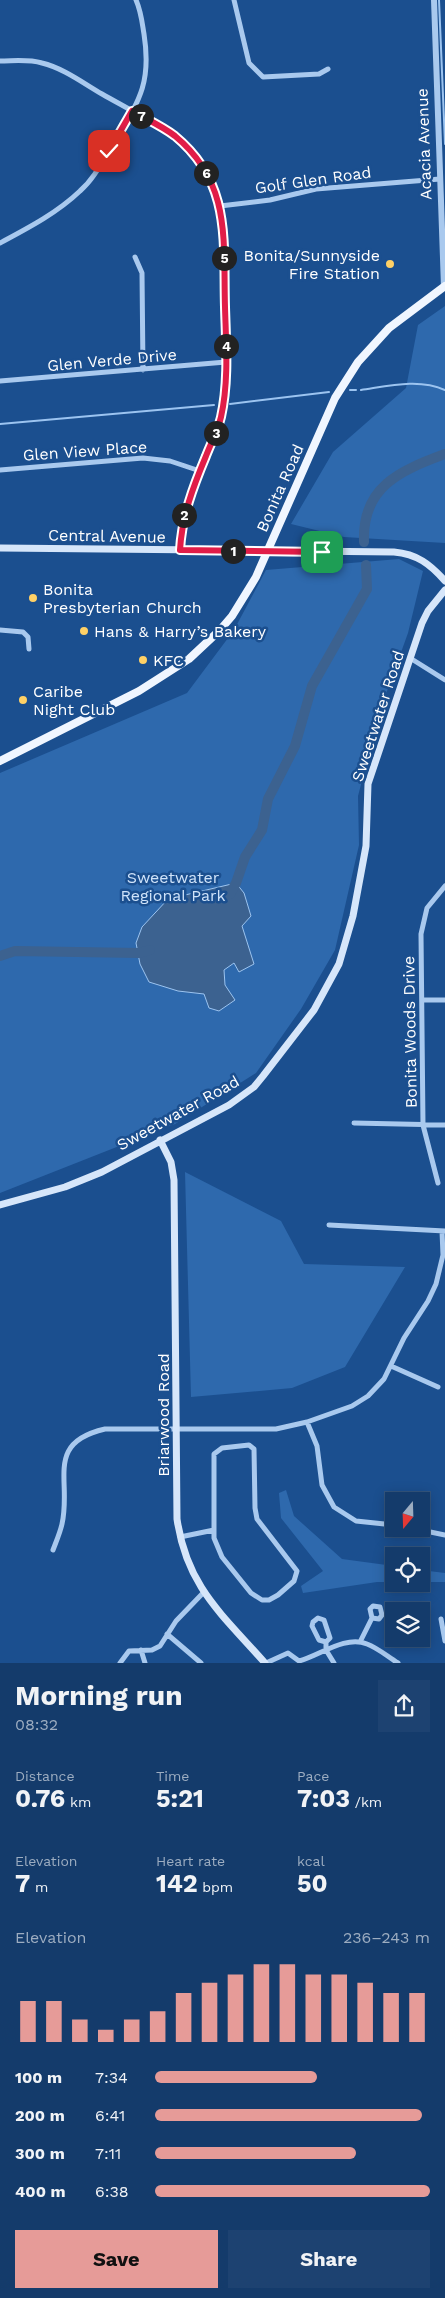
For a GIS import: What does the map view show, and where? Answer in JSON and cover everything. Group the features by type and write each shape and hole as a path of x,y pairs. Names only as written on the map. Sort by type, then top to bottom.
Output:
{"main road":[{"name":"Bonita Road","path":"0,761 139,692 189,659 232,616 256,577 335,398 358,362 389,328 444,286"},
{"name":"Central Avenue","path":"0,548 381,552 410,554 422,559 445,580"},
{"path":"434,570 445,571"},
{"name":"Sweetwater Road","path":"0,1205 64,1186 102,1172 229,1105 254,1087 314,1010 331,982 350,925 362,874 368,784 410,658 428,611 445,590"},
{"name":"Briarwood Road","path":"160,1140 170,1162 174,1180 177,1519 180,1537 191,1571 203,1593 266,1663"}],"street":[{"path":"0,243 46,217 83,189 96,173 140,98 147,69 146,45 136,0"},
{"path":"234,0 252,69 263,77 319,74 328,69"},
{"name":"Acacia Avenue","path":"434,0 444,286"},
{"path":"0,61 31,61 50,65 166,130 195,156 210,180 220,206 226,362 221,418 186,510 180,550"},
{"name":"Golf Glen Road","path":"220,206 270,200 316,189 440,179"},
{"path":"135,257 142,273 143,370"},
{"name":"Glen Verde Drive","path":"0,381 226,362"},
{"name":"Glen View Place","path":"0,470 143,458 170,461 200,471"},
{"path":"0,630 23,632 28,637 29,649"},
{"path":"410,658 445,680"},
{"name":"Bonita Woods Drive","path":"438,1183 423,1125 422,925 430,902 445,886"},
{"path":"422,1000 445,1000"},
{"path":"354,1123 445,1125"},
{"path":"53,1550 63,1523 64,1463 73,1443 86,1434 104,1430 276,1429 307,1422 352,1406 379,1386 404,1338 436,1284 443,1255 444,1231 329,1225"},
{"path":"391,1366 438,1387"},
{"path":"307,1422 317,1446 322,1485 330,1502 344,1515 356,1521 385,1524"},
{"path":"251,1445 254,1449 255,1508 257,1519 295,1566 297,1572 294,1581 273,1598 265,1600 256,1597 222,1557 216,1543 214,1530 214,1454 222,1448 251,1445"},
{"path":"180,1537 214,1530"},
{"path":"430,1532 445,1535"},
{"path":"120,1663 129,1651 152,1650 160,1646 176,1621 203,1593"},
{"path":"360,1642 372,1618"},
{"path":"326,1642 319,1640 312,1626 316,1619 324,1620 330,1634 330,1638 326,1642 326,1650 334,1663"},
{"path":"441,1619 445,1641"},
{"path":"167,1634 202,1663"},
{"path":"266,1663 288,1653 295,1661 308,1659 326,1650 350,1642 368,1644 398,1663"},
{"path":"141,1650 144,1663"}],"green space":[{"path":"445,306 445,543 344,537 291,524 333,452 406,388 418,325"},
{"name":"Sweetwater Regional Park","path":"399,559 423,571 408,633 382,705 358,796 359,845 335,950 301,1009 256,1073 175,1124 0,1193 0,773 187,693 234,630 266,570"},
{"path":"185,1172 281,1221 304,1264 405,1267 345,1367 292,1388 191,1397"},
{"path":"286,1490 294,1516 342,1559 385,1565 385,1582 303,1593 301,1586 323,1571 281,1518 279,1493"},
{"path":"430,1571 445,1573 445,1582 430,1582"}],"shaded area":[{"path":"236,883 244,893 251,916 242,926 254,964 239,972 234,963 224,970 225,985 235,1000 219,1011 209,1008 204,994 178,991 149,982 140,964 136,943 142,927 168,899"}],"waterway":[{"path":"439,0 445,144"},
{"path":"361,390 414,384 425,384 445,390"},
{"path":"350,390 356,390"},
{"path":"230,404 329,392"},
{"path":"0,424 214,405"},
{"path":"364,542 365,523 369,507 386,484 413,467 445,454"},
{"path":"230,894 245,857 262,830 268,799 295,746 312,686 367,589 366,565"},
{"path":"0,956 15,951 139,953 150,950"}],"place":[{"name":"Bonita/Sunnyside Fire Station","path":"390,264"},
{"name":"Bonita Presbyterian Church","path":"33,598"},
{"name":"Hans & Harry’s Bakery","path":"84,631"},
{"name":"KFC","path":"143,660"},
{"name":"Caribe Night Club","path":"23,700"}],"route":[{"path":"109,151 132,111 166,130 182,142 195,156 214,188 223,220 226,362 224,396 217,431 187,505 182,526 180,550 322,552"}]}
